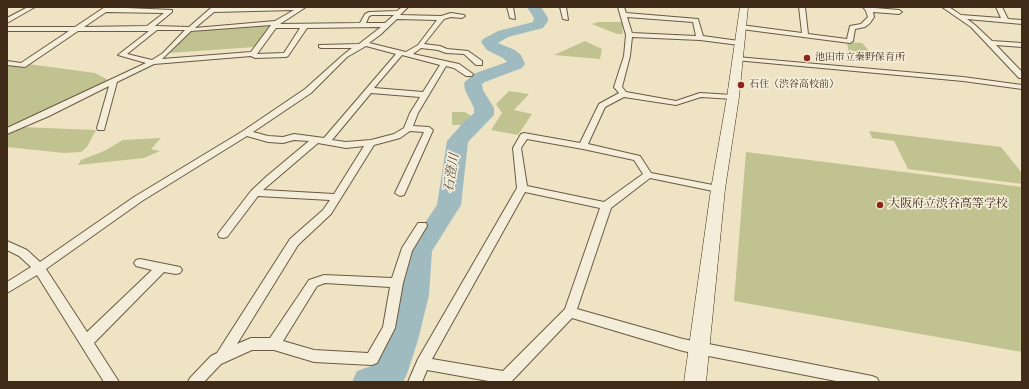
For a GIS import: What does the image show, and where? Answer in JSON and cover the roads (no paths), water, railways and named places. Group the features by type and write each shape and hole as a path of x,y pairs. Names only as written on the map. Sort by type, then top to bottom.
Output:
{"street":[{"path":"7,21 32,7"},
{"path":"510,7 513,18"},
{"path":"563,7 566,19"},
{"path":"621,7 629,35 627,56 618,87 623,94"},
{"path":"695,382 718,189 733,97 744,7"},
{"path":"802,7 805,35"},
{"path":"894,7 905,17"},
{"path":"945,7 962,17 973,26 1022,76"},
{"path":"999,7 1006,20"},
{"path":"7,63 22,65 107,8 170,11 121,55 153,62 253,54 256,56 286,55 305,25"},
{"path":"7,131 46,114 153,62 165,54 190,29 215,8 302,8"},
{"path":"253,54 276,24 302,8"},
{"path":"741,27 850,41 852,27 863,26 872,16 868,9"},
{"path":"868,9 899,12"},
{"path":"7,288 39,268 138,199 246,133 308,91 346,56 364,45 388,25 400,12"},
{"path":"362,25 367,15 372,13 400,12 442,18 451,15 462,16"},
{"path":"624,15 696,20 700,38"},
{"path":"962,17 1022,22"},
{"path":"420,46 427,35 442,18"},
{"path":"7,29 195,30 276,24 388,25"},
{"path":"629,35 700,38 739,43"},
{"path":"990,43 1022,45"},
{"path":"321,46 364,45 456,66 470,74"},
{"path":"223,234 255,193 270,178 321,140 404,53 420,46 466,52 479,63"},
{"path":"738,59 963,79 1022,87"},
{"path":"408,130 414,113 444,64"},
{"path":"101,128 114,81"},
{"path":"368,90 425,95"},
{"path":"582,146 602,106 623,94 676,103 700,95 733,97"},
{"path":"246,133 268,139 283,140 294,137 346,145 371,143 397,136 408,130 418,128 429,130 400,193"},
{"path":"415,382 423,363 522,188 517,148 524,136 582,146 637,158 648,175 718,189"},
{"path":"222,357 294,242 327,212 371,143"},
{"path":"423,363 506,378 570,312 606,206 648,175"},
{"path":"522,188 606,206"},
{"path":"255,193 336,197"},
{"path":"195,382 216,360 251,344 274,344 314,356 372,359 389,328 397,284 406,251 422,226"},
{"path":"7,245 24,253 39,268 112,382"},
{"path":"140,263 176,270"},
{"path":"86,342 162,267"},
{"path":"274,344 313,283 324,279 397,284"},
{"path":"570,312 683,345 872,382"}],"waterway":[{"name":"石澄川","path":"369,382 390,374 402,340 414,295 419,251 449,205 458,141 469,128 484,115 484,108 474,90 473,83 479,78 516,64 515,59 509,54 493,47 489,42 503,34 538,25 541,18 534,7"},
{"name":"石澄川","path":"385,382 390,374"}],"place":[{"name":"池田市立秦野保育所","path":"807,58"},
{"name":"石住（渋谷高校前）","path":"741,85"},
{"name":"大阪府立渋谷高等学校","path":"880,205"}]}
